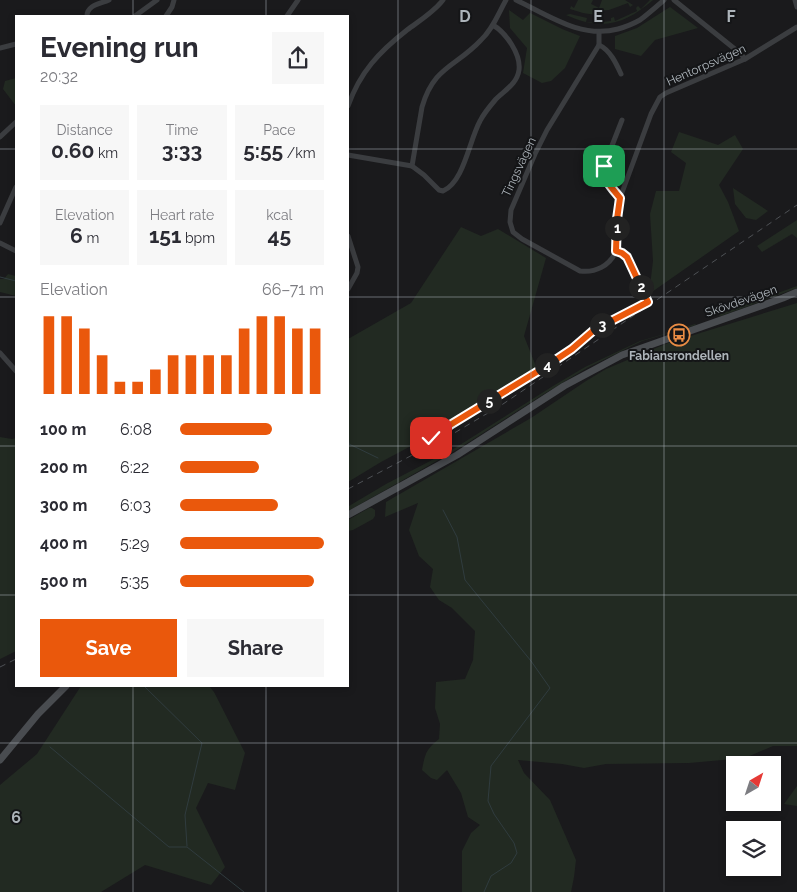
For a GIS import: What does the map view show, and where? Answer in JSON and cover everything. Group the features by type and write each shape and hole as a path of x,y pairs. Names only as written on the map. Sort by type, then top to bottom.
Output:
{"main road":[{"name":"Skövdevägen","path":"349,514 457,454 564,386 622,355 796,293"},
{"path":"0,760 38,714 65,687"}],"street":[{"path":"87,15 91,7 109,0"},
{"path":"136,15 157,0"},
{"path":"167,15 174,0"},
{"path":"288,15 298,0"},
{"path":"349,101 360,78 375,58 390,43 443,0"},
{"path":"412,166 422,107 429,89 440,73 475,46 487,34 506,0"},
{"path":"516,0 568,26 585,31 599,32 618,29 638,21 664,0"},
{"path":"674,0 745,59"},
{"path":"795,0 797,8"},
{"path":"349,155 412,166 439,190 446,190 458,176 478,124 496,98 516,80 519,72 520,62 518,54 500,30 493,25"},
{"name":"Hentorpsvägen","path":"616,251 620,198 648,122 660,97 745,59 797,27"},
{"path":"599,32 599,45 604,48 615,62 621,74"},
{"path":"0,48 15,44"},
{"name":"Tingsvägen","path":"599,45 535,154 510,210 510,222 513,232 522,239 580,271 590,272 602,268 610,261 616,251"},
{"path":"620,198 604,177 603,172 622,120"},
{"path":"1,134 15,123"},
{"path":"0,223 15,189"},
{"path":"349,239 358,266 357,273 349,287"},
{"path":"0,243 15,250"},
{"path":"431,438 545,367 572,349 594,330 648,302 627,257 616,251"},
{"path":"0,353 15,370"}],"shaded area":[{"path":"578,0 593,0 591,4 599,8 602,0 625,0 633,5 630,7 628,3 609,10 597,11 596,15 570,9 571,6 574,8"},
{"path":"638,6 641,9 622,20 612,23 588,22 611,21 611,18 614,17 615,21 637,11 636,8"},
{"path":"670,7 698,28 655,40 641,56 615,49 615,36 637,28"},
{"path":"509,10 523,20 530,13 580,36 565,68 551,81 542,83 523,73 527,48 510,28"},
{"path":"570,14 587,18 586,22 566,15"},
{"path":"15,78 15,105 3,89 5,81"},
{"path":"679,132 718,145 735,135 743,149 719,185 739,231 649,294 653,261 650,214 656,191 679,191 686,163 671,152"},
{"path":"733,188 768,211 756,220 746,218 735,204"},
{"path":"797,220 797,238 792,234 762,252 757,246"},
{"path":"461,227 481,236 498,229 546,258 524,336 537,369 441,429 349,481 349,338 411,303"},
{"path":"8,274 15,276 15,296 0,292 0,279 4,279"},
{"path":"797,286 797,288 721,316 718,315"},
{"path":"797,303 797,746 773,746 750,756 726,756 726,760 689,763 606,764 584,768 518,760 524,773 550,800 576,860 571,892 462,892 462,851 471,833 480,825 468,817 461,793 447,770 437,780 431,778 422,770 427,752 439,739 440,724 435,708 436,682 465,679 473,660 475,631 452,608 439,600 430,587 433,569 419,556 409,530 418,503 385,517 386,502 531,418 606,369 668,343"},
{"path":"696,325 642,341 587,368 458,449 349,510 349,506 386,484 455,448 585,367 640,341"},
{"path":"0,437 15,438 15,652 0,659"},
{"path":"369,508 375,510 373,519 349,531 349,519"},
{"path":"80,687 210,687 245,753 235,790 208,783 196,808 225,867 211,885 145,865 101,892 0,892 0,785 37,754"},
{"path":"797,786 797,806 784,804"}],"waterway":[{"path":"0,277 15,281"},
{"path":"349,444 378,458"},
{"path":"443,510 457,537 465,580 531,661 550,688 491,766 488,801 494,814 514,843 517,853 511,863 491,876 484,892"},
{"path":"145,687 202,743 185,815 187,846"},
{"path":"50,747 169,847 187,847 244,892"}],"railway":[{"path":"349,488 456,432 503,404 797,205"},
{"path":"0,667 15,660"}],"place":[{"name":"Fabiansrondellen","path":"679,335"}],"route":[{"path":"431,438 545,367 572,349 594,330 648,302 627,257 616,251 620,198 604,177 604,166"}]}
